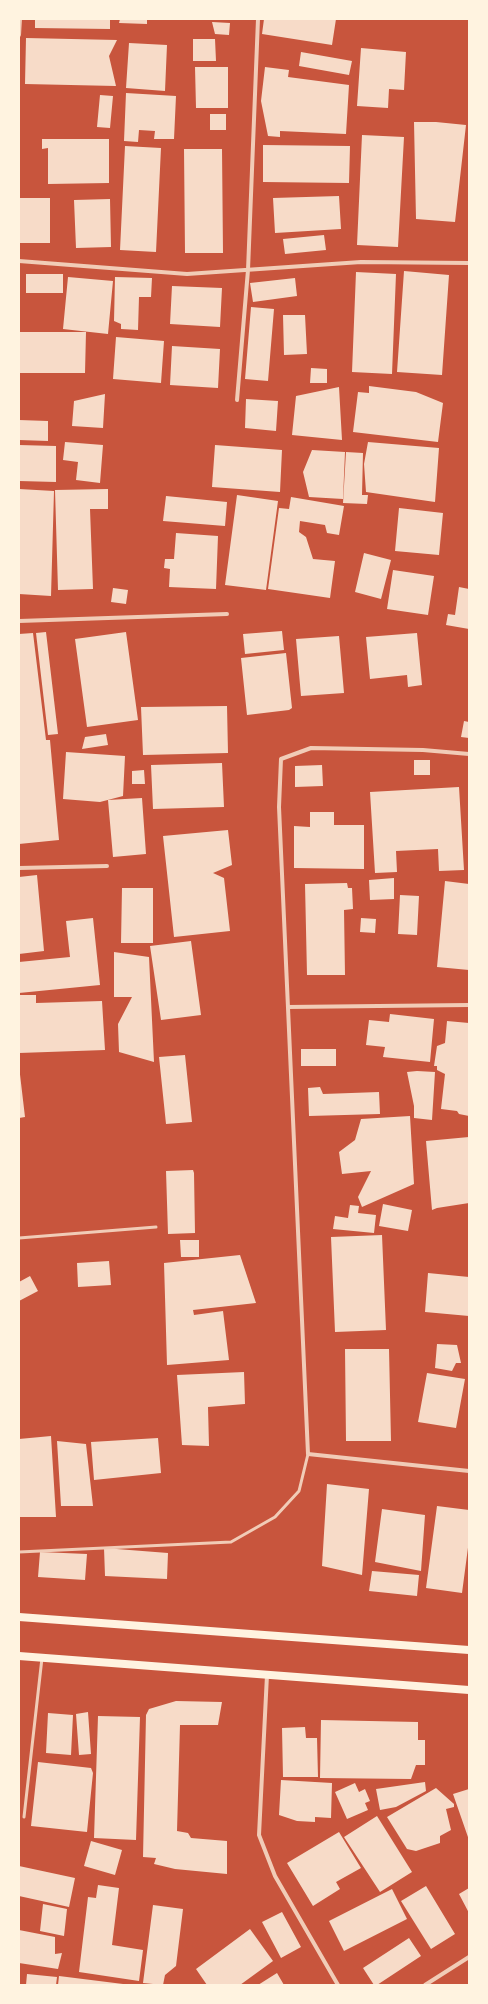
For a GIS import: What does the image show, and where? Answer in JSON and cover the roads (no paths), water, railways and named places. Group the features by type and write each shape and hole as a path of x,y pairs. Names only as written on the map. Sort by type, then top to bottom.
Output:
{"main road":[{"path":"19,1617 469,1650"},
{"path":"19,1656 469,1690"}],"street":[{"path":"19,35 20,19"},
{"path":"238,400 248,270 258,19"},
{"path":"19,261 187,274 361,262 469,263"},
{"path":"19,621 227,614"},
{"path":"469,754 423,750 311,748 281,759 280,807 308,1454 469,1471"},
{"path":"19,868 107,866"},
{"path":"288,1007 469,1005"},
{"path":"267,1675 259,1835 275,1876 338,1985"},
{"path":"425,1985 469,1957"}],"lane":[{"path":"19,1238 156,1227"},
{"path":"19,1552 231,1542 275,1518 299,1490 308,1454"},
{"path":"24,1817 42,1658"}]}
